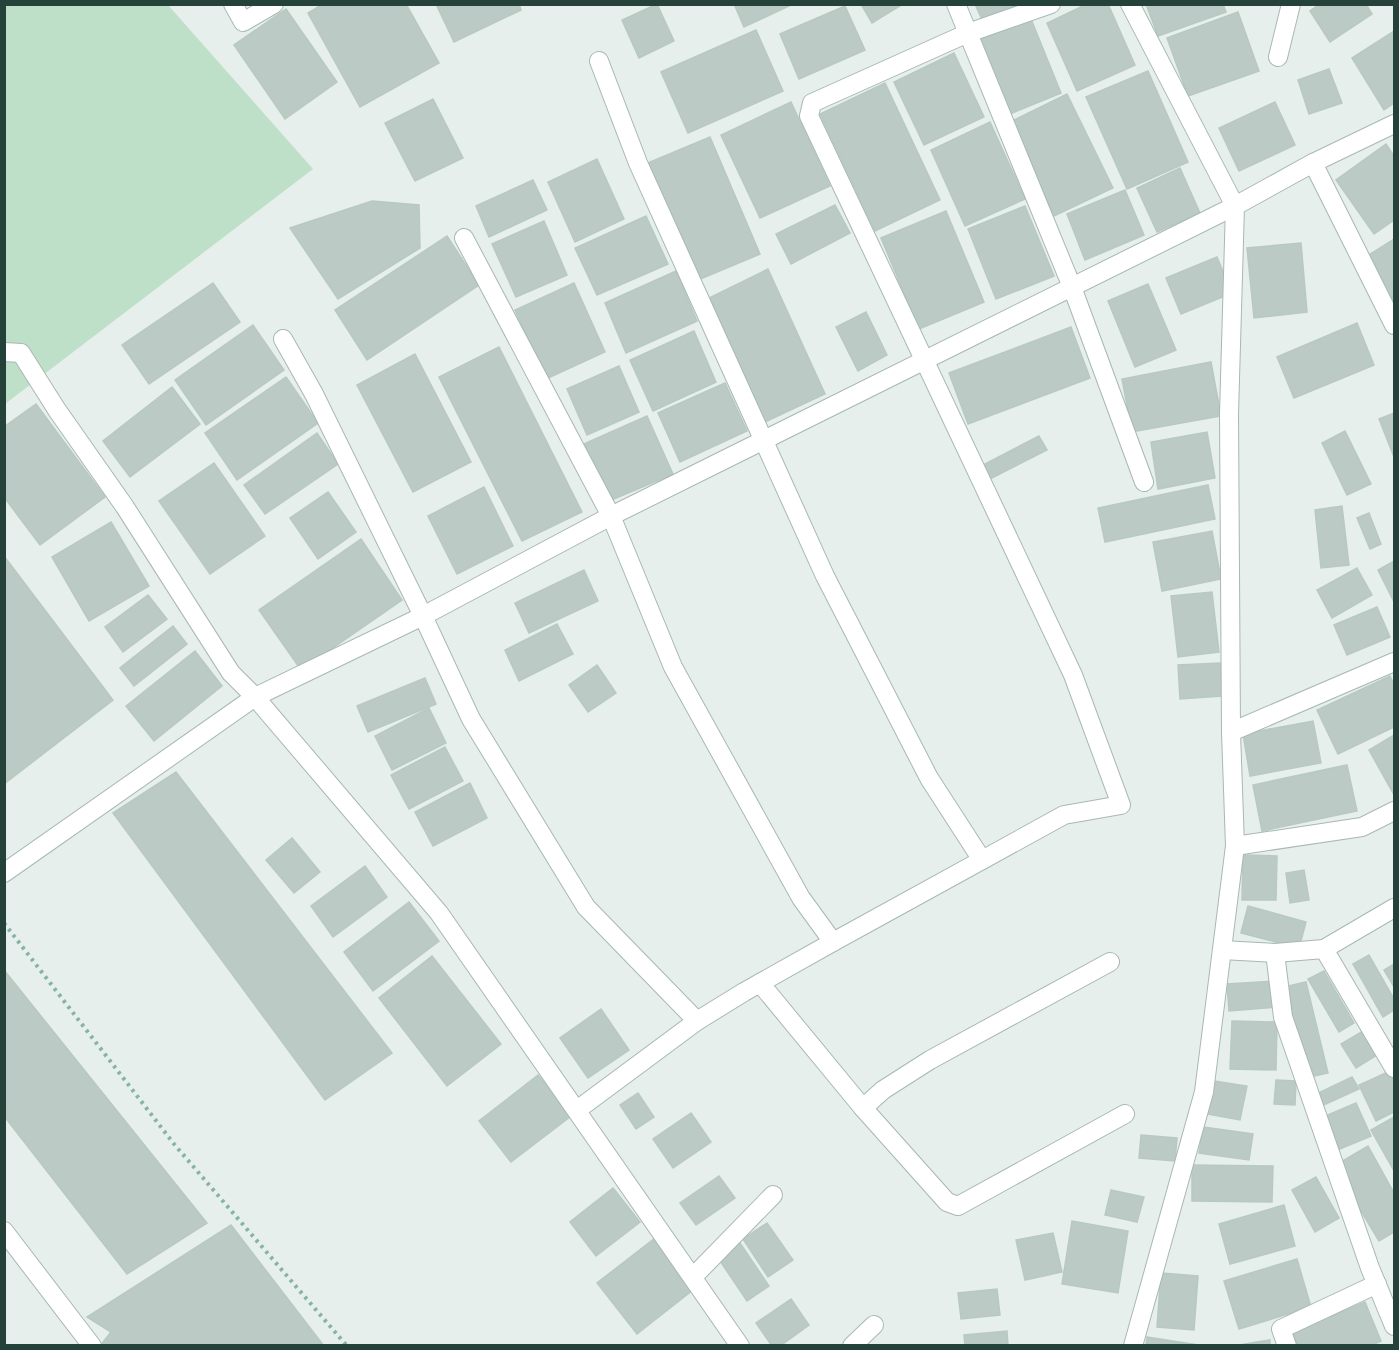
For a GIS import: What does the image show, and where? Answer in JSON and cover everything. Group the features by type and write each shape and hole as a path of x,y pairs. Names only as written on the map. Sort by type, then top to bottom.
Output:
{"street":[{"path":"233,4 243,22 274,4"},
{"path":"956,4 1072,287 1144,482"},
{"path":"577,1110 697,1021 833,942 1065,814 1121,805 1073,675 809,116 812,103 968,33 1051,4"},
{"path":"1130,4 1235,207 1229,414 1231,732 1235,846 1204,1092 1133,1346"},
{"path":"1278,57 1290,4"},
{"path":"599,61 639,163 825,576 929,778 982,860"},
{"path":"4,873 255,697 423,616 611,516 1235,207 1313,164 1395,124"},
{"path":"1313,164 1395,325"},
{"path":"464,238 611,516 673,667 801,898 833,942"},
{"path":"283,339 314,394 471,719 586,907 697,1021"},
{"path":"4,352 21,353 57,410 125,507 231,673 255,697 439,913 740,1346"},
{"path":"1231,732 1395,662"},
{"path":"1235,846 1362,827 1395,811"},
{"path":"1222,950 1275,953 1324,949 1395,908"},
{"path":"1324,949 1395,1068"},
{"path":"1275,953 1283,1017 1366,1258 1395,1326"},
{"path":"863,1108 883,1090 930,1060 1110,962"},
{"path":"760,983 863,1108 946,1202 958,1206 1125,1114"},
{"path":"693,1277 773,1195"},
{"path":"4,1231 92,1346"},
{"path":"1287,1346 1281,1329 1377,1284"},
{"path":"852,1346 874,1326"}],"path":[{"path":"4,923 174,1144 347,1346"}],"green space":[{"path":"5,5 168,5 313,169 5,404"}],"building":[{"path":"323,4 406,4 439,63 360,107 308,13"},
{"path":"436,4 519,4 521,10 454,42"},
{"path":"657,4 674,41 639,58 622,20"},
{"path":"734,4 793,4 744,27"},
{"path":"861,4 903,4 872,23"},
{"path":"975,4 1024,4 984,24"},
{"path":"1087,4 1108,4 1135,65 1077,91 1047,23"},
{"path":"1146,4 1223,4 1226,12 1158,36"},
{"path":"1320,4 1366,4 1372,14 1330,42 1310,11"},
{"path":"845,6 865,50 799,79 780,34"},
{"path":"286,9 337,82 285,119 234,45"},
{"path":"1238,12 1259,71 1188,96 1167,38"},
{"path":"1031,19 1061,93 1010,114 979,40"},
{"path":"756,30 783,91 688,133 661,72"},
{"path":"1394,31 1394,103 1384,110 1352,58"},
{"path":"954,53 984,117 924,145 894,82"},
{"path":"1329,69 1342,103 1309,114 1298,80"},
{"path":"1148,71 1188,162 1127,189 1086,97"},
{"path":"885,83 940,200 875,231 820,114"},
{"path":"1067,94 1113,188 1054,216 1010,122"},
{"path":"433,99 463,158 415,181 385,123"},
{"path":"791,102 830,186 760,218 721,135"},
{"path":"1275,102 1295,145 1239,171 1219,128"},
{"path":"990,122 1025,199 965,226 931,150"},
{"path":"710,137 760,254 698,280 648,163"},
{"path":"1386,144 1394,156 1394,220 1374,234 1336,180"},
{"path":"597,159 624,219 575,242 548,182"},
{"path":"1180,168 1200,213 1157,232 1137,188"},
{"path":"533,180 547,210 489,237 476,206"},
{"path":"1125,190 1144,235 1085,260 1067,214"},
{"path":"372,201 419,205 420,248 338,299 290,228"},
{"path":"835,205 850,233 791,264 776,234"},
{"path":"1025,206 1054,276 996,299 968,229"},
{"path":"946,211 984,302 919,329 881,238"},
{"path":"646,216 668,264 597,295 575,248"},
{"path":"544,221 567,275 516,297 492,244"},
{"path":"447,236 479,285 367,360 335,310"},
{"path":"1394,239 1394,307 1364,258"},
{"path":"1301,243 1307,312 1254,318 1247,248"},
{"path":"1217,257 1232,293 1181,314 1166,278"},
{"path":"768,269 825,394 765,422 709,298"},
{"path":"676,271 697,321 626,353 605,303"},
{"path":"213,283 240,322 149,384 122,345"},
{"path":"574,283 605,352 546,379 515,310"},
{"path":"1148,284 1176,350 1135,367 1108,301"},
{"path":"866,312 887,355 858,371 836,327"},
{"path":"1357,323 1374,365 1294,398 1277,357"},
{"path":"253,325 284,370 206,425 175,380"},
{"path":"1071,327 1090,378 968,424 949,373"},
{"path":"694,331 716,382 653,411 630,360"},
{"path":"499,347 582,512 522,541 439,377"},
{"path":"415,354 471,462 413,492 357,385"},
{"path":"1211,362 1221,416 1132,432 1122,379"},
{"path":"619,366 639,412 587,435 567,389"},
{"path":"286,377 318,423 237,480 205,433"},
{"path":"725,383 747,431 680,462 658,413"},
{"path":"172,387 200,424 130,477 103,441"},
{"path":"36,404 105,497 40,545 4,497 4,427"},
{"path":"1394,413 1394,457 1379,419"},
{"path":"647,416 673,474 609,501 584,444"},
{"path":"1345,431 1371,484 1347,495 1322,443"},
{"path":"1207,432 1215,478 1158,489 1151,442"},
{"path":"317,433 338,464 265,514 244,485"},
{"path":"1039,436 1047,450 990,479 983,465"},
{"path":"214,463 265,536 210,574 159,501"},
{"path":"1208,485 1215,519 1105,542 1098,508"},
{"path":"484,487 513,546 457,574 428,516"},
{"path":"328,492 356,532 318,559 290,518"},
{"path":"1342,506 1349,565 1321,568 1315,510"},
{"path":"1369,513 1381,544 1370,549 1357,518"},
{"path":"111,522 149,586 89,621 52,557"},
{"path":"1212,531 1221,579 1162,591 1153,542"},
{"path":"361,539 402,600 301,670 259,610"},
{"path":"4,556 113,700 4,784"},
{"path":"1394,561 1394,602 1378,570"},
{"path":"1357,568 1372,595 1332,618 1317,590"},
{"path":"584,570 598,601 529,633 515,603"},
{"path":"1212,592 1219,652 1178,657 1171,596"},
{"path":"148,595 167,619 123,652 105,627"},
{"path":"1377,607 1390,637 1347,655 1334,625"},
{"path":"557,624 573,654 519,681 505,650"},
{"path":"173,626 187,644 134,686 120,668"},
{"path":"195,651 222,686 154,741 126,706"},
{"path":"1220,663 1222,696 1180,699 1178,665"},
{"path":"597,665 616,693 588,712 569,685"},
{"path":"1390,676 1394,685 1394,727 1338,754 1317,710"},
{"path":"425,678 436,704 368,732 357,706"},
{"path":"429,708 446,743 392,770 375,736"},
{"path":"1313,721 1321,763 1250,776 1243,734"},
{"path":"1394,735 1394,792 1393,793 1369,750"},
{"path":"445,747 463,781 409,809 391,775"},
{"path":"1347,765 1357,811 1262,831 1253,785"},
{"path":"176,772 392,1053 325,1100 113,813"},
{"path":"470,783 487,818 433,846 415,812"},
{"path":"292,838 320,872 294,893 266,860"},
{"path":"1243,855 1277,856 1276,900 1242,900"},
{"path":"365,866 387,897 333,937 311,906"},
{"path":"1304,870 1309,900 1290,903 1286,873"},
{"path":"409,902 439,941 373,991 344,952"},
{"path":"1248,906 1306,922 1299,948 1241,933"},
{"path":"1369,955 1394,999 1394,1010 1383,1017 1353,964"},
{"path":"432,956 501,1044 447,1086 379,998"},
{"path":"1394,964 1394,987 1384,970"},
{"path":"4,970 207,1223 127,1274 4,1116"},
{"path":"1324,971 1354,1023 1339,1032 1308,979"},
{"path":"1275,981 1277,1007 1229,1011 1227,984"},
{"path":"1306,982 1328,1073 1305,1078 1284,987"},
{"path":"601,1009 629,1050 588,1078 560,1038"},
{"path":"1232,1021 1277,1022 1276,1070 1230,1069"},
{"path":"1363,1031 1377,1055 1356,1068 1341,1044"},
{"path":"1390,1071 1394,1080 1394,1112 1376,1121 1359,1085"},
{"path":"538,1075 571,1116 511,1162 479,1121"},
{"path":"1352,1077 1359,1089 1317,1108 1312,1096"},
{"path":"1276,1080 1296,1081 1295,1105 1274,1104"},
{"path":"1214,1081 1247,1086 1240,1120 1207,1114"},
{"path":"638,1093 654,1117 636,1129 620,1105"},
{"path":"1356,1103 1371,1136 1335,1151 1321,1118"},
{"path":"691,1113 711,1142 673,1168 653,1139"},
{"path":"1394,1117 1394,1171 1371,1130"},
{"path":"1203,1127 1253,1134 1249,1160 1199,1153"},
{"path":"1141,1135 1177,1138 1175,1161 1139,1158"},
{"path":"1368,1146 1394,1193 1394,1232 1379,1241 1334,1166"},
{"path":"1192,1165 1273,1166 1272,1202 1192,1201"},
{"path":"719,1176 735,1198 696,1225 680,1203"},
{"path":"1316,1177 1339,1218 1315,1232 1292,1190"},
{"path":"613,1188 640,1222 596,1256 570,1222"},
{"path":"1111,1190 1144,1197 1137,1222 1105,1215"},
{"path":"1284,1205 1295,1246 1230,1264 1219,1224"},
{"path":"1072,1221 1128,1231 1118,1293 1062,1284"},
{"path":"767,1223 793,1260 768,1277 743,1239"},
{"path":"231,1225 324,1346 100,1346 111,1332 87,1317"},
{"path":"1053,1233 1062,1272 1025,1280 1016,1240"},
{"path":"655,1238 694,1289 637,1334 597,1283"},
{"path":"738,1240 769,1286 747,1301 716,1255"},
{"path":"1297,1259 1311,1307 1239,1329 1224,1281"},
{"path":"1161,1273 1198,1276 1194,1330 1157,1327"},
{"path":"997,1289 1000,1315 961,1319 958,1293"},
{"path":"791,1299 809,1325 780,1346 772,1346 756,1323"},
{"path":"1365,1302 1381,1341 1370,1346 1298,1346 1292,1332"},
{"path":"1007,1331 1008,1346 965,1346 964,1335"},
{"path":"1147,1337 1205,1346 1146,1346"},
{"path":"1270,1340 1270,1346 1233,1346"}]}
